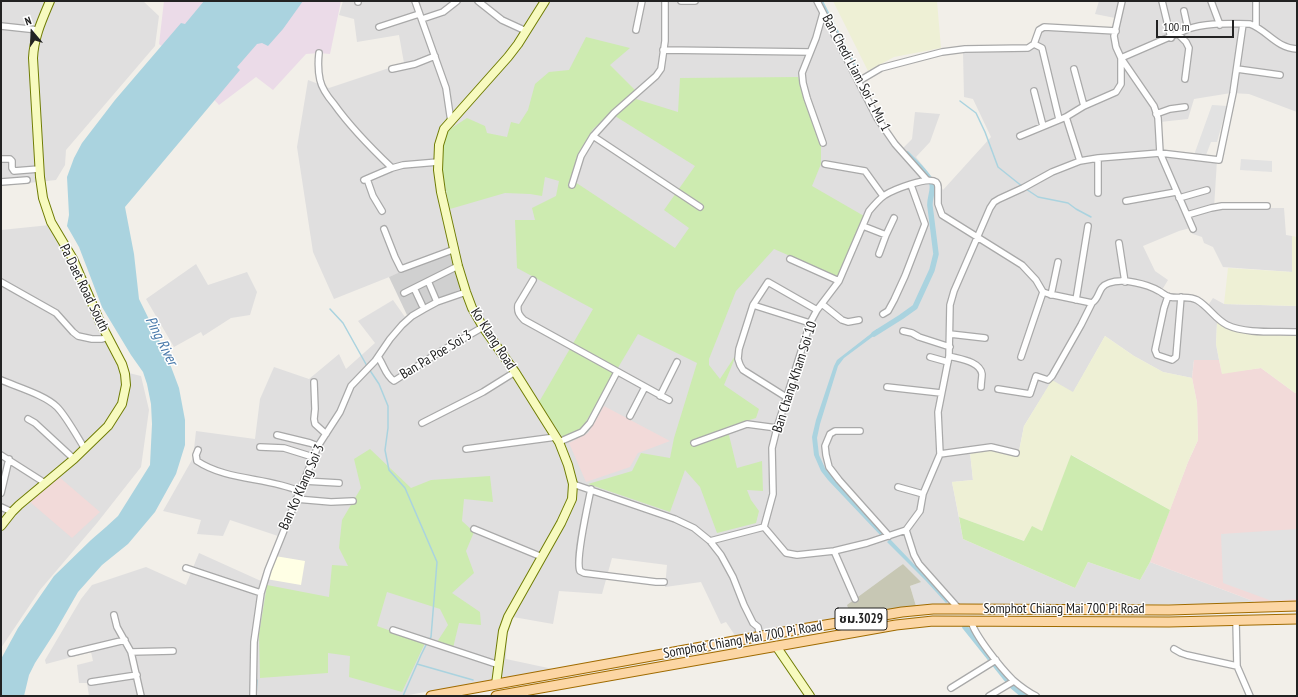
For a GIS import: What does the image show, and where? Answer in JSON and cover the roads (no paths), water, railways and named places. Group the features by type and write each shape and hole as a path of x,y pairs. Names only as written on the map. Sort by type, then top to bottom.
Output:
{"main road":[{"name":"Somphot Chiang Mai 700 Pi Road","path":"431,696 760,636 902,612 933,609 1169,610 1297,606"},
{"name":"Somphot Chiang Mai 700 Pi Road","path":"496,696 896,625 934,621 1169,622 1297,619"}],"street":[{"name":"Pa Daet Road South","path":"1,526 12,512 74,459 111,423 122,404 125,393 126,379 124,369 94,310 80,274 51,222 43,198 39,169 33,47 38,30 50,1"},
{"path":"415,1 446,88 451,122"},
{"path":"380,27 442,12 457,1"},
{"path":"478,1 502,20 526,31"},
{"name":"Ko Klang Road","path":"496,684 503,631 508,617 561,524 572,498 573,484 568,465 558,440 472,308 458,266 441,192 438,162 441,137 444,129 508,57 545,1"},
{"path":"636,30 642,1"},
{"path":"572,185 581,156 593,136 614,113 656,76 661,69 665,1"},
{"path":"682,1 695,1"},
{"name":"Ban Chedi Liam Soi 1 Mu 1","path":"818,1 823,13 860,80 877,118 895,144 930,180"},
{"path":"1122,1 1114,36 1115,44 1121,58 1154,106 1158,118 1160,153 1193,229"},
{"path":"1162,1 1171,38"},
{"path":"1211,1 1220,25"},
{"path":"1256,1 1256,26"},
{"path":"1184,11 1188,29"},
{"path":"823,13 816,38 802,73 803,83 823,143"},
{"path":"710,541 764,526 786,553 797,555 834,551 906,530 920,511 923,494 940,454 938,412 949,359 950,305 954,291 977,236 986,215 994,202 1047,175 1080,161 1160,153 1219,160 1237,69 1243,24"},
{"path":"1121,58 1197,26 1250,24 1256,26 1280,44 1297,49"},
{"path":"1,26 38,30"},
{"path":"860,80 881,68 942,52 965,49 1028,48 1034,44 1039,30 1044,27 1116,31"},
{"path":"1178,34 1186,42 1189,48 1185,79"},
{"path":"1034,44 1042,48 1060,119"},
{"path":"663,50 810,52"},
{"path":"319,53 318,65 320,81 326,95 345,120 392,168"},
{"path":"392,69 415,64 435,56"},
{"path":"1020,136 1066,117 1084,106 1116,92 1121,84 1121,58"},
{"path":"1074,69 1084,106"},
{"path":"1237,69 1280,75"},
{"path":"1034,91 1043,126"},
{"path":"448,105 453,110 459,112"},
{"path":"1156,114 1170,109 1185,107"},
{"path":"1066,117 1080,161"},
{"path":"593,136 700,207"},
{"path":"1098,158 1098,193"},
{"path":"1,159 10,159 12,161 12,168 14,171 39,169"},
{"path":"382,211 365,180 392,168 403,165 438,162"},
{"path":"825,164 865,171 884,196"},
{"path":"1,182 27,180"},
{"path":"930,180 938,184 938,204 942,215 1022,265 1036,280 1043,292 1092,303"},
{"name":"Ban Chang Kham Soi 10","path":"764,526 773,494 772,448 786,397 810,323 817,310 839,281 870,211 876,203 896,189 930,180"},
{"path":"883,314 888,311 894,300 925,224 911,184"},
{"path":"1179,198 1207,190"},
{"path":"1126,201 1176,192"},
{"path":"1187,215 1216,207 1267,206"},
{"path":"879,254 894,218"},
{"path":"863,226 886,235"},
{"path":"1076,300 1088,226"},
{"path":"384,229 401,269 455,249"},
{"path":"1119,243 1125,282"},
{"path":"790,259 839,281"},
{"path":"1051,295 1058,262"},
{"path":"404,292 458,266"},
{"path":"428,280 437,302"},
{"path":"533,280 517,309 519,315 524,320 669,400"},
{"path":"998,389 1030,394 1036,376 1048,380 1052,376 1092,303 1096,299 1101,287 1116,281 1139,284 1160,291 1168,296 1199,301 1218,320 1228,326 1249,330 1297,332"},
{"path":"1,282 56,313 72,332 78,336 92,339 102,339 108,337"},
{"path":"786,397 744,370 740,365 738,359 739,349 753,306 768,282 817,310"},
{"path":"414,288 422,305"},
{"name":"Ban Ko Klang Soi 3","path":"253,696 254,642 261,593 268,570 318,446 340,412 351,386 368,369 402,325 412,316 437,302 466,292"},
{"path":"1021,357 1043,292"},
{"path":"1168,296 1155,350 1157,355 1172,360 1176,357 1181,297"},
{"path":"822,304 842,320 848,322 859,320"},
{"path":"753,306 810,323"},
{"name":"Ban Pa Poe Soi 3","path":"378,357 386,374 394,381 483,327"},
{"path":"903,331 950,347"},
{"path":"950,334 985,338"},
{"path":"930,357 972,362 979,368 982,374 981,387"},
{"path":"660,396 677,362"},
{"path":"422,423 483,392 515,372"},
{"path":"466,449 558,440 582,432 590,423 617,372"},
{"path":"1,380 31,392 52,403 59,409 85,449"},
{"path":"314,382 314,420 315,424 326,434"},
{"path":"630,416 645,387"},
{"path":"887,387 941,394"},
{"path":"28,419 74,459"},
{"path":"694,443 747,424 777,428"},
{"path":"860,431 835,431 830,434 825,446 829,467 889,536"},
{"path":"277,435 318,446"},
{"path":"260,447 284,448 313,457"},
{"path":"940,454 991,447 1016,453"},
{"path":"198,450 196,458 197,461 202,464 238,476 290,487 299,491"},
{"path":"1,455 45,483"},
{"path":"1,493 9,459"},
{"path":"304,481 339,484"},
{"path":"573,484 591,489 682,522 694,528 710,541 721,555 733,577 744,605 753,623 758,627 760,636"},
{"path":"898,487 923,494"},
{"path":"591,489 584,521 578,567 580,571 584,573 664,582"},
{"path":"296,499 331,502 353,501"},
{"path":"1,507 12,512"},
{"path":"474,529 542,557"},
{"path":"906,530 914,555 919,564 959,609"},
{"path":"834,551 855,600"},
{"path":"186,568 261,593"},
{"path":"114,615 117,627 131,652 141,696"},
{"path":"1236,620 1237,666 1250,696"},
{"path":"971,621 976,632 996,660 1014,681 1036,696"},
{"path":"393,630 499,665"},
{"path":"71,653 125,640"},
{"path":"776,646 810,696"},
{"path":"1174,649 1187,655 1237,666"},
{"path":"131,652 173,651"},
{"path":"951,688 996,660"},
{"path":"91,682 137,675"},
{"path":"989,696 1014,681"}],"water":[{"path":"204,1 303,1 283,29 268,46 262,43 257,44 237,67 240,70 125,207 134,254 139,299 167,356 179,388 185,420 185,445 176,474 155,512 128,544 102,565 78,592 35,663 29,675 24,696 1,696 1,659 18,628 54,576 118,516 150,465 152,424 151,404 147,384 143,372 102,307 79,247 67,226 69,215 67,177 74,158 82,143 115,100 181,23 185,24"},
{"path":"877,329 879,332 844,358 838,366 817,438 819,455 825,468 886,535 881,536 821,471 814,455 812,437 816,420 837,360"},
{"path":"890,539 949,601 946,603 887,542"}],"waterway":[{"path":"820,1 859,77"},
{"path":"960,101 976,113 998,167 1023,187"},
{"path":"874,334 915,307 932,270 936,254 930,206 932,184 925,172 907,154"},
{"path":"1026,189 1038,197 1068,203 1091,217"},
{"path":"330,309 343,323 367,366"},
{"path":"369,369 379,384 388,406 388,428 385,450 389,470 405,488 437,562 431,637 429,640"},
{"path":"965,627 1012,686 1024,696"},
{"path":"403,696 427,643"},
{"path":"417,664 473,680"},
{"path":"256,696 257,680"}],"water label":[{"name":"Ping River","path":"161,341"}]}
